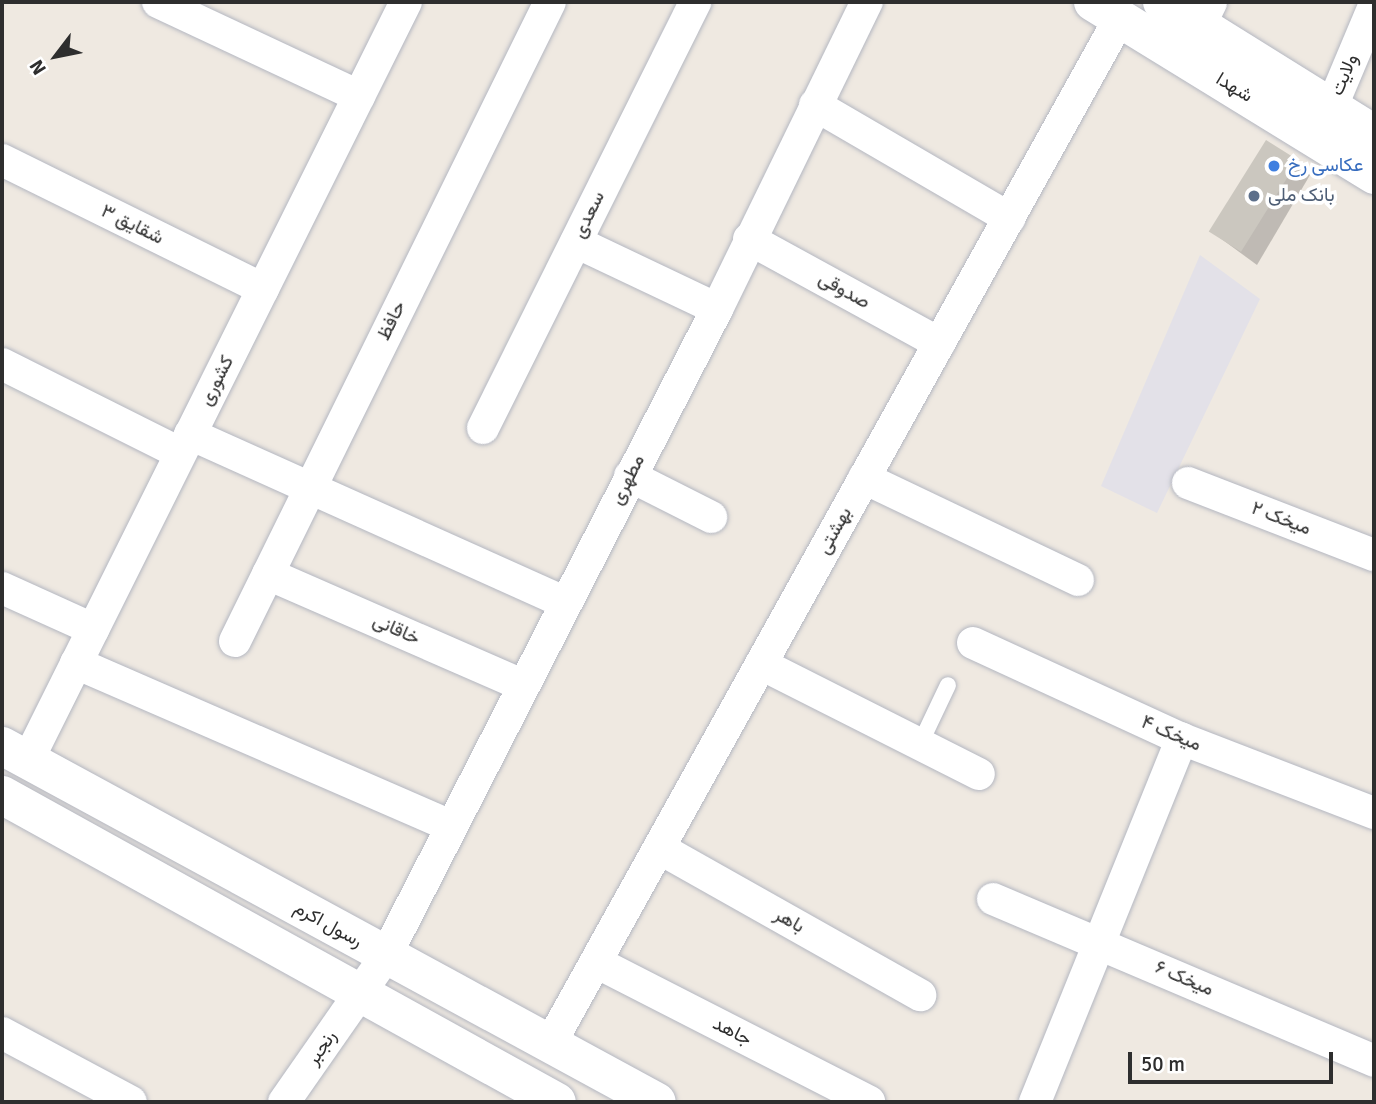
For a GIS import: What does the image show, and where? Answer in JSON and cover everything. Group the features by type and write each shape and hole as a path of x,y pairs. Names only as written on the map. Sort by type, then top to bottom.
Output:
{"street":[{"path":"158,2 359,96"},
{"name":"کشوری","path":"15,753 76,663 406,2"},
{"name":"حافظ","path":"235,641 550,2"},
{"name":"سعدی","path":"483,428 695,2"},
{"name":"مطهری","path":"385,957 717,309 867,2"},
{"name":"شهدا","path":"1162,2 1206,13 1374,134"},
{"name":"ولایت","path":"1332,106 1374,6"},
{"name":"شهدا","path":"1107,10 1374,175"},
{"name":"بهشتی","path":"550,1044 1009,218 1107,10"},
{"path":"815,105 1009,218"},
{"name":"شقایق ۳","path":"2,160 262,289"},
{"name":"صدوقی","path":"749,239 939,343"},
{"path":"576,242 717,309"},
{"path":"2,364 185,444 310,489 566,603"},
{"path":"630,477 711,517"},
{"path":"864,478 1078,580"},
{"name":"میخک ۲","path":"1188,483 1374,555"},
{"name":"خاقانی","path":"268,574 524,686"},
{"path":"2,588 93,629"},
{"name":"میخک ۴","path":"973,643 1182,739 1374,813"},
{"path":"76,663 451,826"},
{"path":"761,664 979,774"},
{"path":"1035,1102 1182,739"},
{"name":"رسول اکرم","path":"15,753 385,957 657,1102"},
{"path":"2,794 360,993 533,1097"},
{"name":"باهر","path":"659,848 920,995"},
{"name":"میخک ۶","path":"993,899 1374,1061"},
{"name":"رنجبر","path":"284,1102 385,957"},
{"name":"جاهد","path":"596,961 869,1102"},
{"path":"2,1033 131,1102"}],"lane":[{"path":"920,744 948,685"}],"shaded area":[{"path":"1200,255 1260,299 1157,513 1101,486"}],"building":[{"name":"بانک ملی","path":"1266,140 1298,160 1241,252 1209,232"}],"place":[{"name":"عکاسی رخ","path":"1274,166"},
{"name":"بانک ملی","path":"1254,196"}]}
